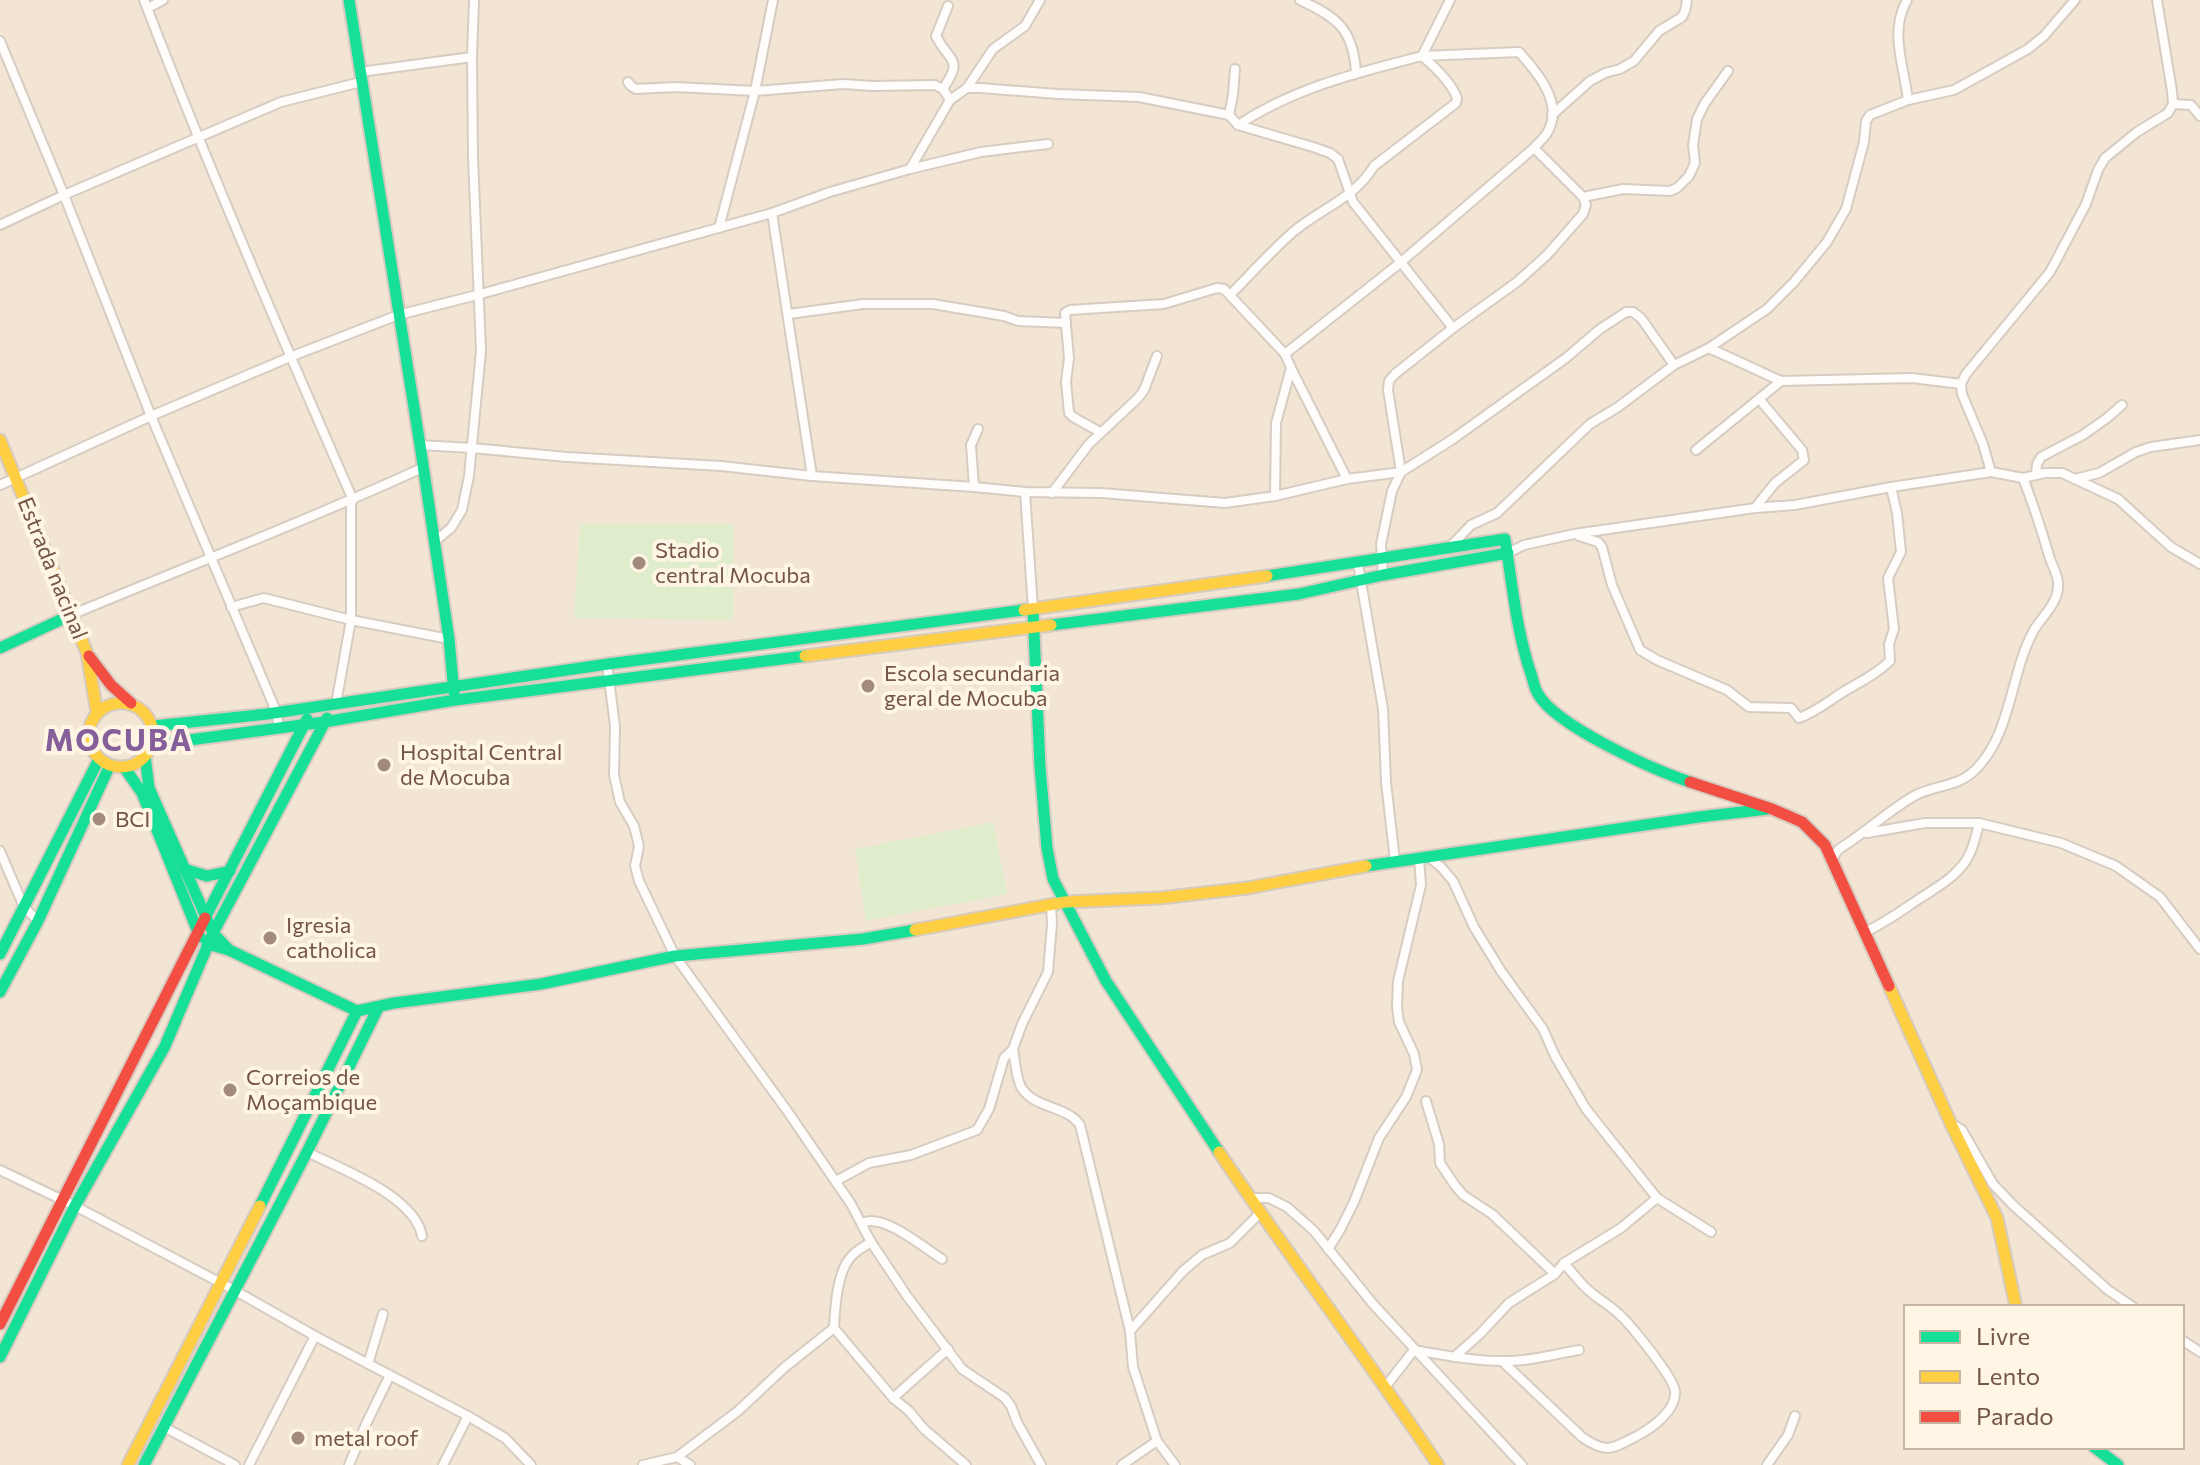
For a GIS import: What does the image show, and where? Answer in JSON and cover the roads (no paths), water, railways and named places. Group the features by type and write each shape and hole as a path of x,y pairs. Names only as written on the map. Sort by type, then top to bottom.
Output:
{"main road":[{"path":"349,0 420,445 455,700"},
{"name":"Estrada nacinal","path":"0,440 87,653"},
{"path":"153,726 1033,609 1358,564 1505,539 1521,642 1538,694 1554,713 1662,773 1802,822 1825,845 1951,1124 1997,1218 2016,1305"},
{"path":"132,704 120,702 107,705 97,713 91,724 89,736 92,749 105,762 124,767 132,765 148,751 455,700 1299,594 1383,575 1508,553"},
{"path":"1289,573 1299,594"},
{"path":"1033,609 1040,767 1053,879 1106,981 1250,1198 1386,1386 1438,1465"},
{"path":"0,648 71,615"},
{"path":"784,642 786,659"},
{"path":"87,653 111,685 145,713 153,726 148,751 149,788 205,918 213,933 229,950"},
{"path":"87,653 97,713"},
{"path":"0,1357 75,1206 165,1046 207,944 336,704"},
{"path":"0,1324 313,707"},
{"path":"0,954 105,762"},
{"path":"0,992 38,921 105,762"},
{"path":"124,767 142,793 198,934 207,944 229,950 357,1011 394,1003 541,984 675,956 863,939 1065,902 1160,898 1247,888 1395,861 1772,809"},
{"path":"184,869 205,877 230,871"},
{"path":"144,1465 307,1152 378,1008"},
{"path":"128,1465 357,1011"},
{"path":"2097,1449 2118,1465"}],"street":[{"path":"163,0 146,4 198,137 352,500 351,620 336,704"},
{"path":"433,543 451,528 462,510 469,476 481,351 472,57 474,0"},
{"path":"719,228 755,91 773,0"},
{"path":"910,169 950,100 967,88 993,49 1025,26 1040,0"},
{"path":"1300,0 1320,9 1343,29 1354,49 1356,72"},
{"path":"1422,56 1450,0"},
{"path":"1552,115 1590,81 1634,61 1659,31 1682,17 1687,0"},
{"path":"1907,0 1899,16 1897,35 1908,100"},
{"path":"1448,549 1471,525 1497,513 1590,424 1674,365 1737,331 1767,309 1794,282 1827,242 1846,209 1864,142 1866,121 1877,111 1908,100 1954,90 2028,49 2044,36 2075,0"},
{"path":"1991,472 1961,384 2050,272 2086,204 2105,158 2137,132 2168,113 2173,104 2157,0"},
{"path":"943,89 954,72 955,63 936,36 948,6"},
{"path":"0,41 151,416 276,711 279,727"},
{"path":"1238,125 1258,112 1324,82 1422,56 1519,52 1540,75 1548,95 1552,115 1547,133 1534,148 1400,263 1285,354"},
{"path":"1231,294 1293,232 1350,193 1374,166 1456,103 1455,91 1422,56"},
{"path":"0,225 281,102 361,77 472,57"},
{"path":"1229,115 1235,69"},
{"path":"1583,197 1623,189 1670,191 1677,188 1689,176 1695,163 1693,145 1697,119 1728,71"},
{"path":"628,82 636,89 675,87 755,91 843,84 935,85 943,89 950,100"},
{"path":"967,88 1139,97 1229,115 1238,125 1330,153 1338,159 1353,202 1453,328"},
{"path":"2173,104 2196,104 2200,116"},
{"path":"0,485 151,416 398,315 772,213 910,169 981,152 1048,144"},
{"path":"1383,575 1381,544 1392,491 1401,472 1389,381 1453,328 1517,282 1547,255 1583,214 1586,205 1583,197 1534,148"},
{"path":"772,213 812,476"},
{"path":"1100,432 1069,413 1065,313 1079,308 1164,304 1217,288 1224,289 1285,354 1347,479"},
{"path":"789,314 863,304 933,304 1018,321 1066,323"},
{"path":"420,445 1025,492 1101,493 1225,503 1275,496 1347,479 1401,472 1453,439 1626,312 1633,312 1641,318 1674,365"},
{"path":"1709,348 1781,381 1912,378 1961,384"},
{"path":"1052,493 1100,432 1138,398 1157,356"},
{"path":"1275,496 1276,423 1291,368"},
{"path":"1696,450 1781,381"},
{"path":"1755,508 1775,483 1805,456 1760,400"},
{"path":"2036,475 2041,457 2083,435 2122,405"},
{"path":"974,487 971,445 978,429"},
{"path":"2075,479 2099,473 2151,447 2200,440"},
{"path":"71,615 352,500 422,468"},
{"path":"1508,553 1524,545 1574,534 1795,505 1991,472 2023,478 2062,473 2118,499 2171,547 2199,563"},
{"path":"1831,860 1839,849 1896,807 1916,795 1960,782 1975,771 1991,750 2025,649 2035,628 2050,610 2058,582 2023,478"},
{"path":"1574,534 1598,542 1602,547 1612,585 1640,650 1727,690 1749,707 1791,708 1799,718 1814,713 1874,675 1890,661 1889,644 1894,629 1888,578 1901,552 1891,487"},
{"path":"1025,492 1033,609"},
{"path":"1505,539 1524,545"},
{"path":"1358,564 1383,709 1386,782 1395,861"},
{"path":"231,607 264,598 351,620 449,639"},
{"path":"607,664 615,726 614,775 620,802 637,836 639,846 635,866 639,881 675,956 761,1072 836,1181 907,1296 962,1369 1005,1398 1041,1465"},
{"path":"1862,835 1925,823 1979,823 2061,843 2116,866 2160,897 2200,949"},
{"path":"1865,932 1945,884 1967,860 1979,823"},
{"path":"0,851 24,907 38,921"},
{"path":"1328,1249 1354,1202 1379,1138 1406,1097 1417,1070 1414,1054 1399,1022 1397,1007 1398,981 1421,885 1424,858 1442,868 1453,881 1474,927 1543,1029 1586,1109 1657,1198 1711,1232"},
{"path":"836,1181 869,1163 911,1155 977,1130 989,1109 1004,1058 1013,1049 1048,972 1051,906"},
{"path":"1013,1049 1021,1086 1031,1098 1076,1119 1080,1125 1130,1331 1133,1367 1157,1441 1175,1465"},
{"path":"1426,1101 1439,1144 1440,1163 1454,1184 1463,1195 1492,1214 1555,1274"},
{"path":"1951,1124 1962,1130 1993,1184 2014,1206 2108,1290 2130,1305"},
{"path":"307,1152 393,1195 417,1220 422,1236"},
{"path":"0,1170 75,1206 468,1416 505,1438 531,1465"},
{"path":"1250,1198 1269,1198 1287,1207 1314,1231 1373,1304 1522,1465"},
{"path":"1454,1357 1509,1303 1555,1274 1564,1263 1621,1228 1657,1198"},
{"path":"1130,1331 1183,1271 1202,1255 1230,1243 1261,1212"},
{"path":"862,1223 875,1220 908,1235 942,1259"},
{"path":"871,1242 851,1256 845,1265 835,1305 834,1328 893,1398 961,1464"},
{"path":"1502,1361 1595,1446 1610,1449 1647,1431 1667,1413 1675,1398 1675,1387 1667,1373 1624,1318 1582,1285 1564,1263"},
{"path":"368,1364 383,1314"},
{"path":"643,1465 677,1457 738,1411 785,1367 834,1328"},
{"path":"249,1465 315,1336"},
{"path":"893,1398 948,1349"},
{"path":"1386,1386 1414,1350"},
{"path":"1414,1350 1502,1361 1579,1350"},
{"path":"349,1465 390,1375"},
{"path":"443,1465 468,1416"},
{"path":"1767,1465 1788,1435 1795,1416"},
{"path":"164,1427 235,1465"},
{"path":"1122,1465 1157,1441"},
{"path":"677,1457 690,1465"}],"place":[{"name":"Stadio central Mocuba","path":"639,563"},
{"name":"Escola secundaria geral de Mocuba","path":"868,686"},
{"name":"Hospital Central de Mocuba","path":"384,765"},
{"name":"BCI","path":"99,819"},
{"name":"Igresia catholica","path":"270,938"},
{"name":"Correios de Moçambique","path":"230,1090"},
{"name":"metal roof","path":"298,1438"}],"district":[{"name":"MOCUBA","path":"119,741"}]}
